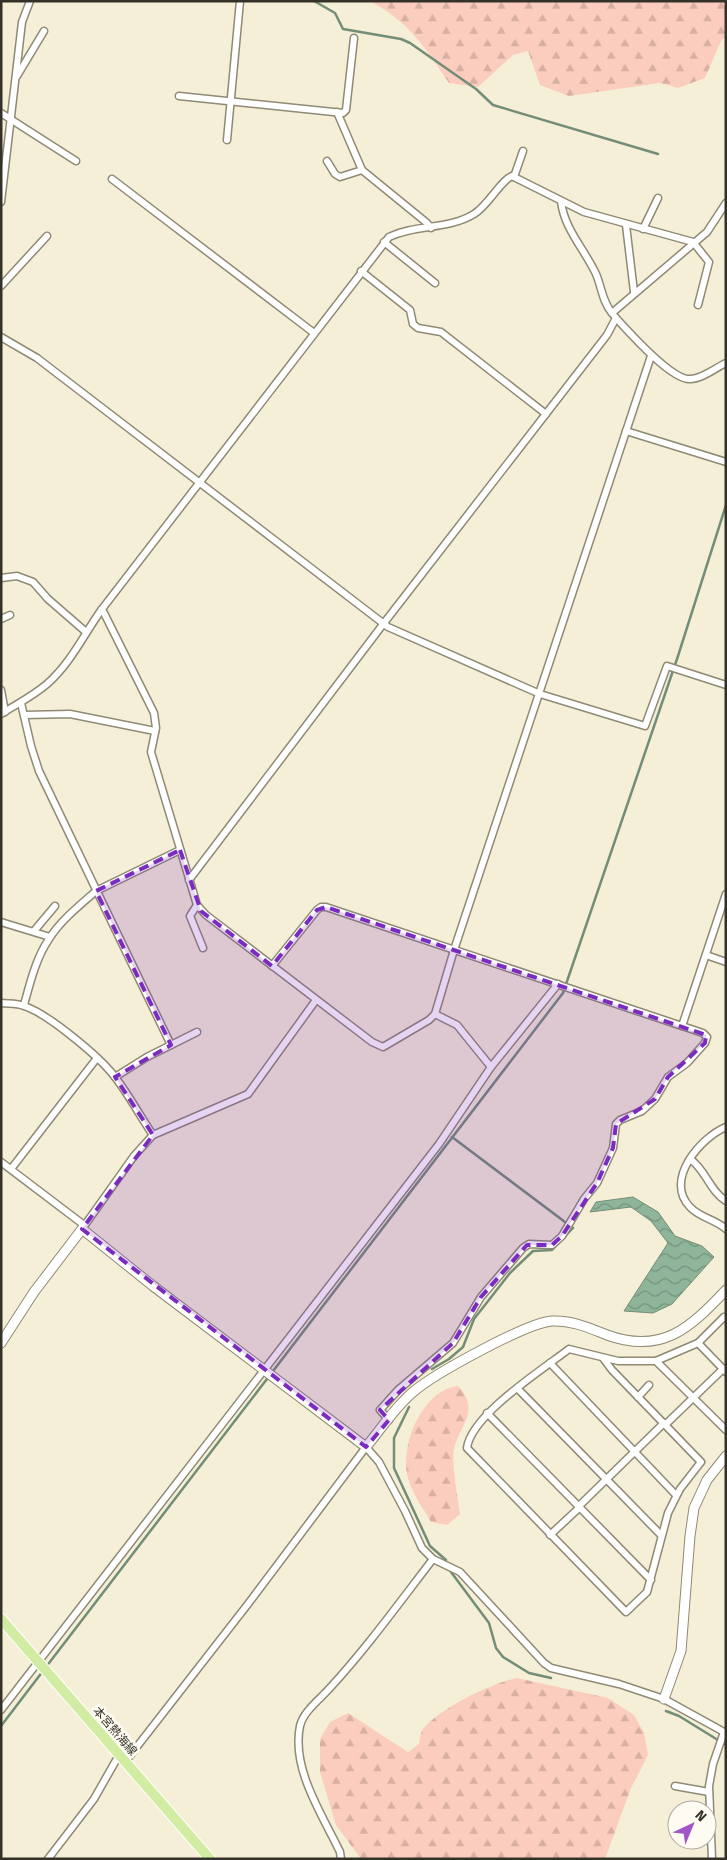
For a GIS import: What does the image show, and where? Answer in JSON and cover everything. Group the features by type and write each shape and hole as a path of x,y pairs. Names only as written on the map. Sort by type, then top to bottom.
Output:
{"main road":[{"name":"本宮熱海線","path":"1,1619 210,1859"}],"street":[{"path":"1,202 22,22 30,1"},
{"path":"227,140 240,1"},
{"path":"16,77 44,31"},
{"path":"179,96 343,113 346,110 354,38"},
{"path":"337,112 362,170 431,228"},
{"path":"1,113 76,161"},
{"path":"514,177 523,151"},
{"path":"327,161 335,174 340,177 362,170"},
{"path":"1,690 3,713 21,703 53,679 70,658 102,609 199,482 384,242 394,235 449,225 476,213 508,178 514,177 584,212 693,242 709,262 698,305"},
{"path":"112,179 314,333"},
{"path":"643,229 658,198"},
{"path":"561,201 562,209 576,242 595,274 603,300 614,316 651,356 676,374 688,379 698,378 726,363"},
{"path":"189,880 384,623 608,335 614,316 634,292 707,232 726,204"},
{"path":"626,225 634,292"},
{"path":"1,286 47,236"},
{"path":"384,242 434,283"},
{"path":"361,272 407,307 412,312 413,324 418,328 441,332 546,414"},
{"path":"1,337 37,358 388,627 540,694 645,726 667,666 726,685"},
{"path":"102,609 149,700 156,721 150,752 197,905 206,915 316,1000 383,1047 422,1025 435,1014 454,950 651,356"},
{"path":"626,431 726,462"},
{"path":"1,578 17,576 33,582 55,605 86,632"},
{"path":"1,619 10,615"},
{"path":"21,703 31,746 40,770 96,891 171,1044"},
{"path":"24,715 70,714 155,731"},
{"path":"24,1005 31,979 50,937 96,891 180,850"},
{"path":"682,1026 726,894"},
{"path":"197,905 190,916 203,948"},
{"path":"34,931 56,906"},
{"path":"272,966 321,907 570,988 703,1033 707,1037 705,1043 687,1063 668,1077 655,1099 642,1111 620,1120 616,1124 613,1148 597,1182 584,1199 566,1231 554,1244 529,1244 518,1254 481,1297 453,1343 398,1390 380,1410 389,1420"},
{"path":"1,922 50,937"},
{"path":"706,955 726,962"},
{"path":"1,1710 439,1144 491,1067 560,985"},
{"path":"1,1343 34,1292 134,1156 153,1135 248,1094 316,1000"},
{"path":"1,1003 24,1005 50,1020 97,1058 115,1077 153,1135"},
{"path":"435,1014 457,1025 491,1067"},
{"path":"115,1077 171,1044 197,1032"},
{"path":"10,1169 97,1058"},
{"path":"726,1127 703,1141 690,1159 682,1181 685,1200 696,1212 716,1221 726,1229"},
{"path":"690,1159 701,1167 712,1190 726,1201"},
{"path":"1,1162 264,1370 366,1446 379,1462 405,1510 422,1548 433,1558 460,1572 533,1654 551,1668 619,1684 664,1699 725,1732 713,1764 709,1800"},
{"path":"48,1859 94,1800 122,1758 248,1604 366,1446 412,1392 427,1382 531,1327 551,1322 566,1322 584,1325 621,1340 651,1340 686,1328 726,1290"},
{"path":"603,1358 612,1370 700,1462 676,1495 661,1535 647,1592 626,1612 467,1448 468,1440 474,1428 487,1413 568,1349 603,1358 631,1362 656,1361 698,1344 724,1317 726,1319"},
{"path":"550,1535 634,1451 724,1370 698,1344"},
{"path":"656,1361 726,1430"},
{"path":"550,1363 676,1495"},
{"path":"638,1397 649,1385"},
{"path":"518,1389 661,1535"},
{"path":"487,1413 651,1580"},
{"path":"664,1699 681,1651 694,1508 702,1488 726,1456"},
{"path":"341,1859 340,1852 304,1772 299,1744 300,1726 310,1710 344,1673 433,1558"},
{"path":"675,1786 709,1792"}],"highlighted area":[{"path":"180,850 201,911 272,966 317,910 326,907 706,1035 705,1043 668,1077 655,1099 616,1124 613,1148 597,1183 562,1236 552,1245 527,1245 481,1297 453,1343 380,1410 389,1420 366,1447 82,1229 153,1135 115,1077 171,1045 96,891"}],"green space":[{"path":"370,1 726,1 726,36 721,41 705,78 678,88 660,83 569,96 540,85 528,51 513,55 478,87 449,83 415,36 396,18"},
{"path":"458,1386 468,1403 467,1418 457,1440 453,1455 460,1514 447,1525 431,1522 416,1497 406,1468 407,1453 410,1438 423,1409 433,1398 445,1390"},
{"path":"517,1678 608,1698 634,1715 644,1733 648,1755 631,1788 605,1859 361,1859 336,1825 320,1772 320,1739 330,1722 348,1713 408,1752 419,1744 423,1729 441,1713 480,1691"}],"water":[{"path":"633,1197 658,1212 675,1236 702,1246 714,1257 672,1304 653,1313 624,1311 668,1243 651,1221 631,1207 590,1212 596,1202"}],"waterway":[{"path":"314,1 335,13 343,29 401,39 410,43 476,89 493,105 658,154"},
{"path":"46,1667 563,993 678,656 726,505"},
{"path":"432,1369 449,1359 463,1347 474,1319 510,1273 533,1251 552,1250 573,1228 452,1137"},
{"path":"409,1407 394,1438 394,1468 430,1546 446,1560"},
{"path":"451,1572 489,1623 496,1648 503,1657 529,1673 551,1678"},
{"path":"1,1726 43,1671"},
{"path":"666,1711 679,1716 726,1745"}]}
